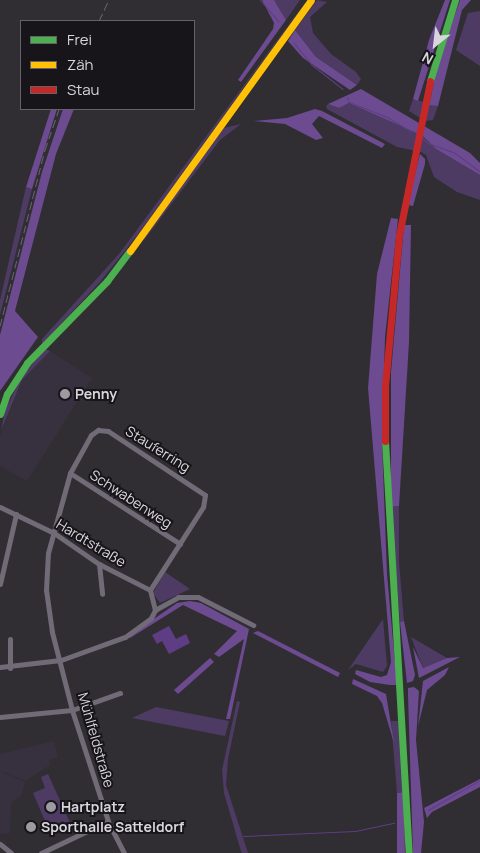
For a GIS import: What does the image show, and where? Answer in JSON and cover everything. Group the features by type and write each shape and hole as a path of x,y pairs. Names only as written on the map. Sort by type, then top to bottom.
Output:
{"main road":[{"path":"0,414 12,386 27,364 107,281 154,220 311,0"},
{"path":"409,853 402,702 385,462 385,386 399,235 426,94 455,0"}],"street":[{"name":"Stauferring","path":"54,533 70,473 91,435 98,430 108,431 200,489 205,495 203,508 150,590"},
{"name":"Schwabenweg","path":"70,473 180,544"},
{"name":"Hardtstraße","path":"0,507 54,533 99,564 150,590"},
{"path":"0,584 16,514"},
{"name":"Mühlfeldstraße","path":"54,533 45,569 52,632 61,660 72,710 108,821 124,853"},
{"path":"99,564 102,594"},
{"path":"150,590 155,610"},
{"path":"0,667 10,668 61,660 126,636 151,618 155,610 178,597 198,597 253,625"},
{"path":"10,639 10,668"},
{"path":"0,718 72,710 120,693"},
{"path":"41,853 108,821"},
{"path":"0,844 11,853"}],"shaded area":[{"path":"262,0 274,0 286,20 241,82 238,80 273,29 274,23"},
{"path":"274,0 300,0 286,20"},
{"path":"307,0 140,232 100,282 42,344 42,339 119,254"},
{"path":"317,0 327,2 310,17 313,33 331,54 356,72 361,79 357,85 316,57 295,30"},
{"path":"445,0 450,0 418,101 413,99 429,40"},
{"path":"460,0 471,0 462,10 438,106 429,105 438,63"},
{"path":"480,11 480,66 456,50 468,13"},
{"path":"295,30 316,57 357,85 350,90 303,58 288,41"},
{"path":"361,89 470,153 480,163 480,175 436,149 423,136 349,103 339,108 328,104"},
{"path":"413,99 438,106 433,120 425,121 409,111"},
{"path":"349,103 423,136 436,149 480,175 480,200 457,192 434,177 426,155 421,152 397,147 327,109 326,106 328,104 339,108"},
{"path":"315,109 385,144 382,148 319,116 312,124 323,138 316,140 285,124 253,121 287,118"},
{"path":"51,110 57,110 32,189 26,187"},
{"path":"63,110 74,110 56,154 15,311 38,337 0,391 0,335 42,172"},
{"path":"241,124 220,140 144,240 144,235 224,128"},
{"path":"420,154 425,159 425,164 413,206 407,205"},
{"path":"26,187 32,189 0,315 0,300"},
{"path":"391,218 398,219 385,337 382,442 387,574 397,685 370,682 355,674 356,670 381,677 387,675 391,662 368,388 377,274"},
{"path":"404,225 411,225 409,342 399,506 391,507 391,372"},
{"path":"45,349 50,351 22,380 1,431 5,410 21,378"},
{"path":"50,351 92,378 27,481 0,466 0,436 22,380"},
{"path":"399,506 399,562 404,621 400,622 391,507"},
{"path":"165,572 190,589 160,603 153,593"},
{"path":"190,601 201,603 249,629 230,719 226,719 244,639 219,657 214,654 237,631 183,605 130,638 129,636 177,603"},
{"path":"383,619 387,666 383,672 356,664 348,670"},
{"path":"404,621 415,675 413,681 407,683 400,622"},
{"path":"169,626 176,639 186,634 190,643 169,654 162,641 157,644 152,635"},
{"path":"258,631 340,673 338,677 253,633"},
{"path":"411,637 447,658 423,668"},
{"path":"413,647 423,668 447,658 460,657 419,678"},
{"path":"210,658 214,662 178,694 174,690"},
{"path":"449,667 445,675 427,690 418,726 423,681"},
{"path":"353,679 386,694 394,743 382,703 377,696 352,684"},
{"path":"414,687 419,691 416,740 424,822 421,853 413,853 408,688"},
{"path":"237,701 240,702 228,759 226,785 248,853 242,853 240,848 224,793 222,770"},
{"path":"156,707 229,721 225,736 132,718"},
{"path":"391,721 401,721 404,792 397,793"},
{"path":"54,741 58,757 49,760 50,765 25,781 1,772 25,782 22,795 11,802 10,833 0,834 0,754"},
{"name":"Hartplatz","path":"48,774 71,825 66,827 63,821 48,828 33,793 45,788 41,777"},
{"path":"480,779 480,787 432,812 427,818 424,808"},
{"path":"404,792 405,853 397,853 397,793"}],"waterway":[{"path":"260,0 278,21"},
{"path":"294,43 312,65 343,89"},
{"path":"347,97 349,102 387,117 412,132"},
{"path":"422,138 428,143 455,153 480,172"},
{"path":"428,810 480,780"},
{"path":"243,836 355,831 394,823"}],"railway":[{"path":"99,20 109,0"},
{"path":"0,326 45,150 59,110"}],"traffic: fast":[{"path":"430,81 455,0"},
{"path":"0,414 7,394 27,363 107,281 130,251"},
{"path":"385,441 409,853"}],"traffic: slow":[{"path":"130,251 311,0"}],"traffic: jam":[{"path":"385,441 385,386 399,235 430,81"}],"place":[{"name":"Penny","path":"65,394"},
{"name":"Hartplatz","path":"51,807"},
{"name":"Sporthalle Satteldorf","path":"31,827"}]}
